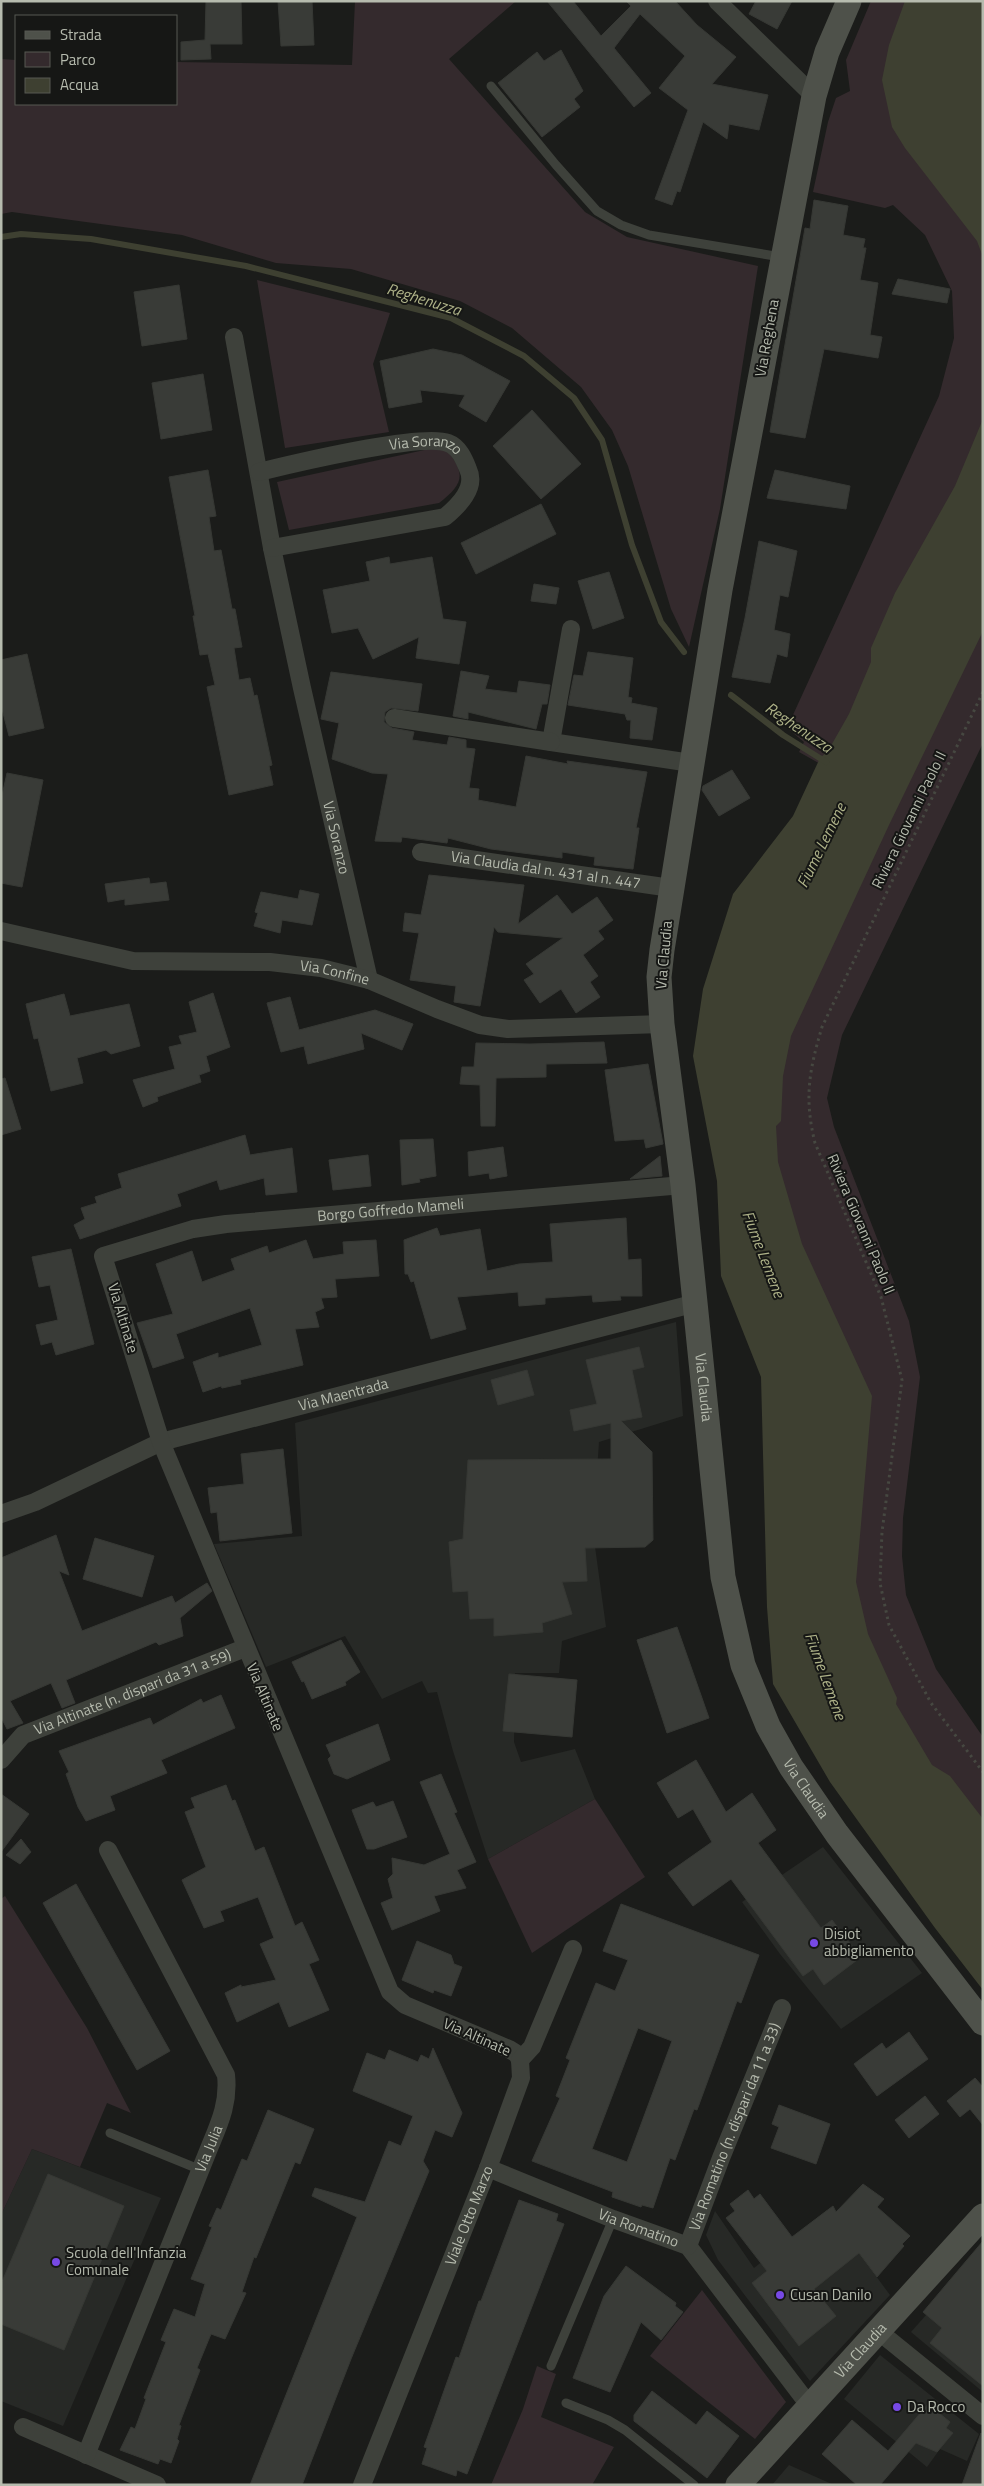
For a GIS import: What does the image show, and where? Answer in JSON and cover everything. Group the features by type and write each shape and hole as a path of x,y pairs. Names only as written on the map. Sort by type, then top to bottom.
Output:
{"street":[{"path":"717,1 814,96"},
{"name":"Via Reghena","path":"704,680 782,257 814,96 827,52 849,1"},
{"name":"Via Soranzo","path":"234,337 272,548 369,980"},
{"name":"Via Soranzo","path":"259,472 304,461 427,440 448,443 459,450 470,472 469,488 458,505 444,516 272,548"},
{"path":"551,742 571,628"},
{"name":"Via Claudia","path":"704,680 659,977 662,1024 696,1303 723,1577 731,1622 755,1699 791,1767 837,1834 983,2023"},
{"path":"394,718 691,763"},
{"name":"Via Claudia dal n. 431 al n. 447","path":"421,852 671,888"},
{"name":"Via Confine","path":"1,931 133,961 270,962 321,968 369,980 480,1025 508,1029 662,1024"},
{"name":"Borgo Goffredo Mameli","path":"103,1256 193,1229 226,1224 683,1185"},
{"name":"Via Altinate","path":"103,1256 161,1442 245,1648 390,1992 406,2005 509,2049 517,2054 520,2060"},
{"name":"Via Maentrada","path":"1,1514 35,1502 161,1442 696,1303"},
{"name":"Via Altinate (n. dispari da 31 a 59)","path":"1,1760 23,1735 245,1648"},
{"name":"Via Julia","path":"86,2456 226,2107 228,2090 226,2075 108,1850"},
{"path":"520,2060 532,2047 572,1949"},
{"name":"Via Romatino (n. dispari da 11 a 33)","path":"688,2246 720,2158 782,2008"},
{"name":"Viale Otto Marzo","path":"362,2485 488,2168 521,2078 520,2060"},
{"name":"Via Romatino","path":"488,2168 613,2219 688,2246 809,2405"},
{"name":"Via Claudia","path":"738,2485 877,2330 983,2216"},
{"path":"877,2330 983,2416"},
{"path":"23,2427 86,2456 157,2485"}],"lane":[{"path":"491,86 556,165 597,211 621,225 649,235 782,257"},
{"path":"110,2133 201,2170"},
{"path":"552,2366 613,2219"},
{"path":"566,2403 608,2420 625,2430 694,2485"}],"path":[{"name":"Riviera Giovanni Paolo II","path":"983,692 822,1027 810,1065 808,1097 815,1142 881,1297 902,1380 882,1532 880,1583 889,1625 932,1703 983,1772"}],"shaded area":[{"path":"676,1322 683,1416 599,1442 593,1532 606,1627 562,1641 559,1673 515,1673 514,1742 521,1762 575,1749 595,1799 488,1859 453,1751 437,1692 428,1693 422,1681 382,1699 345,1636 266,1667 214,1544 302,1536 295,1423"},
{"path":"823,1847 922,1973 841,2029 780,1954 742,1902"},
{"path":"32,2149 161,2198 63,2426 1,2401 1,2215"},
{"path":"827,2210 890,2295 810,2381 718,2260 706,2235 715,2211 754,2268"},
{"path":"983,2251 983,2392 911,2332"},
{"path":"880,2355 979,2434 967,2461 940,2449 927,2467 844,2399"},
{"path":"789,2465 834,2485 772,2485"}],"green space":[{"path":"355,1 516,1 449,59 585,212 627,237 758,266 720,509 689,647 671,609 628,466 612,430 581,387 512,328 460,301 351,269 276,263 182,235 12,212 1,214 1,59 15,60 15,105 178,105 178,62 352,65"},
{"path":"871,1 983,1 983,743 842,1035 827,1098 834,1127 909,1321 920,1377 903,1518 902,1556 906,1595 936,1669 983,1737 983,1910 889,1805 794,1358 710,1089 840,775 799,752 804,742 787,728 939,396 954,338 952,291 925,235 893,205 885,208 813,192 828,122 836,98 850,91 846,60"},
{"path":"257,280 390,313 373,364 389,432 285,448"},
{"path":"429,449 446,449 453,458 459,473 459,479 453,490 439,503 289,530 277,482"},
{"path":"595,1799 645,1877 532,1953 488,1859"},
{"path":"5,1896 87,2028 131,2113 107,2103 80,2167 32,2149 1,2215 1,1899"},
{"path":"702,2290 786,2402 755,2439 650,2356"},
{"path":"537,2366 556,2374 541,2417 614,2447 592,2485 491,2485 523,2409"}],"water":[{"path":"905,1 983,1 983,257 977,241 905,148 892,127 882,80 889,45"},
{"name":"Fiume Lemene","path":"983,419 983,631 889,825 791,1036 783,1076 781,1121 776,1126 778,1162 802,1244 872,1396 856,1582 868,1634 897,1698 896,1704 932,1765 950,1776 983,1819 983,1990 935,1928 830,1782 773,1684 767,1607 761,1377 721,1276 717,1181 693,1056 703,989 733,894 793,816 820,758 828,751 849,714 871,662 871,648 895,593 955,486"}],"building":[{"path":"206,1 241,1 242,44 210,44 211,59 181,60 181,42 205,40"},
{"path":"278,1 312,1 314,45 281,46"},
{"path":"547,1 573,1 601,36 631,6 626,1 675,1 697,25 736,57 712,84 768,95 759,130 729,124 727,139 703,122 680,192 677,191 672,205 655,199 688,110 659,88 685,56 640,14 614,48 651,93 634,107"},
{"path":"756,1 792,1 777,29 749,14"},
{"path":"561,50 583,91 574,99 580,107 542,137 498,83 537,52 544,61"},
{"path":"814,200 848,206 843,235 865,239 863,248 866,248 860,280 878,283 870,335 882,337 878,358 824,349 805,438 770,432 805,228 810,229"},
{"path":"898,279 950,289 947,303 892,294"},
{"path":"179,285 187,339 142,346 134,292"},
{"path":"433,349 462,355 510,381 486,422 459,406 465,395 420,390 422,402 389,408 380,361"},
{"path":"203,374 212,430 161,439 152,383"},
{"path":"532,410 581,464 541,499 493,446"},
{"path":"208,470 216,516 209,517 214,551 221,550 232,609 235,609 242,647 234,648 239,680 250,678 254,696 257,695 272,765 269,766 273,785 229,795 207,687 215,685 208,654 200,655 193,616 195,616 169,477"},
{"path":"775,470 850,486 846,509 767,498"},
{"path":"541,504 556,534 476,574 461,543"},
{"path":"759,541 797,551 788,597 780,595 774,630 790,634 787,657 777,654 770,683 732,677"},
{"path":"389,557 390,564 432,557 443,619 466,622 459,664 416,658 419,637 373,659 358,628 332,633 323,590 370,581 366,562"},
{"path":"609,572 624,618 593,629 578,581"},
{"path":"534,584 559,588 556,604 531,601"},
{"path":"588,652 633,658 628,697 632,698 631,703 657,708 652,740 630,738 631,720 627,720 625,714 568,705 574,675 583,676"},
{"path":"27,654 44,728 9,736 1,705 1,660"},
{"path":"461,671 489,676 485,689 517,693 519,681 550,685 547,704 542,704 536,729 468,712 468,719 453,716"},
{"path":"331,672 422,684 418,711 391,708 385,712 384,722 392,728 414,732 412,740 447,745 449,737 466,740 466,748 475,749 469,788 479,789 478,800 516,807 526,756 568,764 567,761 647,772 636,828 639,828 633,869 594,865 595,857 562,852 562,858 491,849 448,838 447,843 402,837 401,842 375,841 388,774 372,773 332,759 339,723 321,719"},
{"path":"732,770 750,798 719,816 702,790 703,786"},
{"path":"7,773 43,780 22,887 1,883 1,800"},
{"path":"429,875 524,885 518,924 557,895 572,914 597,897 613,920 598,931 604,939 583,955 598,976 590,982 600,997 576,1013 561,989 540,1003 524,980 534,974 526,964 563,938 498,932 494,927 480,1006 454,1002 456,986 410,980 419,933 403,931 405,913 421,915"},
{"path":"149,878 150,884 166,882 169,900 125,905 125,899 108,902 105,884"},
{"path":"300,890 319,894 312,925 282,920 280,933 254,926 258,913 255,912 261,892 298,899"},
{"path":"213,993 230,1047 206,1056 210,1071 199,1075 201,1082 157,1097 158,1101 143,1107 133,1080 175,1069 169,1047 182,1044 179,1036 197,1032 189,1002"},
{"path":"64,994 70,1016 129,1004 140,1046 111,1054 106,1050 77,1058 83,1083 51,1091 38,1038 34,1039 26,1004"},
{"path":"290,997 299,1030 375,1010 413,1024 402,1050 361,1033 364,1049 308,1064 304,1046 281,1052 267,1003"},
{"path":"604,1042 607,1063 546,1064 546,1077 496,1078 495,1126 481,1126 480,1085 460,1084 462,1067 474,1067 476,1043"},
{"path":"648,1064 663,1144 646,1148 644,1139 615,1141 605,1070"},
{"path":"5,1078 21,1129 1,1135 1,1079"},
{"path":"245,1135 250,1155 292,1148 297,1192 266,1195 264,1178 220,1190 217,1180 177,1194 181,1206 80,1239 74,1225 85,1219 81,1208 97,1203 95,1197 122,1188 118,1174"},
{"path":"433,1139 436,1176 419,1179 420,1182 402,1185 400,1140"},
{"path":"503,1147 507,1176 490,1179 489,1173 469,1176 468,1152"},
{"path":"368,1155 371,1186 333,1190 329,1160"},
{"path":"660,1156 662,1176 630,1179"},
{"path":"626,1218 628,1260 641,1259 642,1296 620,1296 621,1300 593,1302 592,1295 545,1298 545,1304 519,1306 518,1292 457,1297 466,1329 431,1339 414,1281 411,1282 408,1274 405,1274 404,1240 437,1228 440,1236 480,1229 487,1271 519,1264 553,1262 550,1224"},
{"path":"306,1240 313,1259 344,1254 343,1242 376,1240 379,1276 335,1279 337,1297 321,1298 324,1308 315,1312 319,1327 295,1329 303,1365 240,1380 241,1384 222,1388 221,1386 203,1392 193,1362 218,1353 218,1358 262,1345 250,1308 176,1334 184,1358 153,1368 137,1323 173,1314 156,1264 192,1251 202,1282 235,1270 231,1259 267,1246 269,1253"},
{"path":"71,1249 94,1344 56,1355 52,1342 41,1345 36,1325 58,1320 50,1285 39,1287 32,1257"},
{"path":"639,1347 644,1367 632,1370 642,1417 621,1421 652,1452 653,1540 645,1547 585,1548 587,1581 562,1582 572,1614 542,1623 543,1632 494,1636 494,1618 470,1619 468,1591 453,1592 449,1542 463,1539 468,1460 611,1459 611,1423 574,1431 570,1410 597,1404 586,1360"},
{"path":"527,1370 534,1395 498,1405 491,1380"},
{"path":"283,1449 292,1533 220,1541 217,1512 211,1513 208,1488 244,1484 241,1454"},
{"path":"56,1535 69,1575 59,1571 82,1631 172,1596 175,1603 207,1583 212,1591 180,1618 183,1636 159,1645 156,1642 66,1680 75,1703 62,1708 51,1683 10,1701 23,1723 7,1729 1,1717 1,1558"},
{"path":"95,1538 154,1556 142,1597 83,1579"},
{"path":"677,1627 709,1718 667,1733 637,1640"},
{"path":"341,1640 360,1672 345,1682 346,1685 312,1699 304,1681 302,1682 292,1662"},
{"path":"509,1674 577,1680 572,1737 503,1731"},
{"path":"221,1695 235,1728 161,1760 167,1773 110,1796 115,1810 86,1821 78,1807 66,1774 69,1772 59,1751 150,1718 153,1725 201,1699 203,1703"},
{"path":"378,1724 390,1760 347,1779 334,1774 328,1759 331,1756 326,1745"},
{"path":"696,1760 726,1812 752,1793 776,1830 758,1843 821,1928 832,1920 861,1957 824,1985 813,1969 803,1976 731,1879 693,1906 668,1873 712,1842 693,1809 678,1818 657,1783"},
{"path":"441,1774 457,1812 454,1813 476,1862 457,1870 466,1888 434,1896 440,1911 392,1930 381,1903 393,1898 388,1879 393,1874 392,1858 424,1865 450,1854 420,1782"},
{"path":"226,1785 232,1801 235,1800 255,1851 264,1847 295,1926 302,1922 319,1960 309,1964 329,2010 289,2027 279,2002 237,2022 225,1993 241,1985 241,1987 276,1980 260,1944 274,1938 258,1897 220,1911 224,1921 204,1928 182,1880 206,1867 185,1812 195,1808 191,1798"},
{"path":"1,1794 29,1814 1,1852"},
{"path":"393,1801 407,1837 374,1849 367,1849 352,1810 373,1802 376,1807"},
{"path":"21,1839 31,1852 20,1864 6,1855"},
{"path":"76,1884 170,2051 137,2070 43,1903"},
{"path":"621,1904 759,1955 741,2003 737,2001 697,2110 694,2109 675,2160 670,2158 653,2208 642,2205 641,2207 612,2197 613,2192 532,2161 560,2098 556,2096 570,2060 566,2058 596,1983 615,1991 628,1960 603,1951","holes":["638,2028 672,2041 627,2162 592,2149"]},
{"path":"417,1941 451,1955 454,1964 462,1967 451,1996 434,1990 433,1993 402,1980"},
{"path":"909,2032 928,2059 877,2096 854,2064 882,2043 886,2049"},
{"path":"433,2048 462,2113 452,2137 435,2130 423,2161 429,2171 351,2359 302,2485 250,2485 357,2217 312,2196 315,2188 365,2202 389,2141 401,2146 413,2116 353,2091 367,2053 385,2060 389,2050 418,2062 421,2055 429,2059"},
{"path":"975,2078 983,2087 983,2125 970,2109 960,2117 947,2101"},
{"path":"925,2096 939,2114 909,2138 895,2120"},
{"path":"779,2105 830,2124 816,2164 771,2148 779,2127 772,2124"},
{"path":"268,2110 314,2129 300,2164 295,2162 256,2258 254,2257 242,2292 246,2293 225,2339 211,2334 197,2368 200,2370 179,2425 181,2426 177,2439 179,2441 171,2463 160,2459 158,2464 120,2450 131,2427 135,2429 146,2399 144,2398 166,2342 161,2340 174,2309 195,2317 205,2284 191,2279 212,2227 209,2226 217,2208 221,2210 242,2159 247,2161"},
{"name":"Scuola dell'Infanzia Comunale","path":"48,2174 124,2206 64,2350 1,2324 1,2284"},
{"path":"863,2184 884,2199 877,2207 910,2236 902,2244 904,2246 877,2277 859,2253 814,2289 836,2316 799,2346 752,2283 767,2271 726,2218 735,2211 730,2204 748,2190 754,2199 760,2194 792,2237 833,2206 836,2212"},
{"path":"519,2200 558,2214 556,2221 564,2224 467,2474 457,2470 456,2476 422,2464 427,2448 424,2447 456,2357 459,2358 479,2301 481,2301"},
{"path":"983,2241 983,2386 930,2343 942,2328 923,2312"},
{"path":"626,2266 676,2303 675,2306 683,2312 661,2340 641,2322 610,2392 573,2378 604,2296"},
{"path":"652,2391 696,2425 707,2411 739,2436 707,2478 634,2421 634,2415"},
{"path":"928,2404 950,2422 946,2428 953,2433 937,2452 916,2443 880,2485 857,2485 822,2454 852,2420 888,2451"},
{"path":"981,2433 983,2485 962,2485"}],"waterway":[{"name":"Reghenuzza","path":"1,237 21,234 91,239 246,266 451,318 524,356 574,398 602,440 632,545 661,622 684,652"},
{"name":"Reghenuzza","path":"731,695 783,735 826,762"}],"place":[{"name":"Disiot abbigliamento","path":"814,1943"},
{"name":"Scuola dell'Infanzia Comunale","path":"56,2262"},
{"name":"Cusan Danilo","path":"780,2295"},
{"name":"Da Rocco","path":"897,2407"}]}
